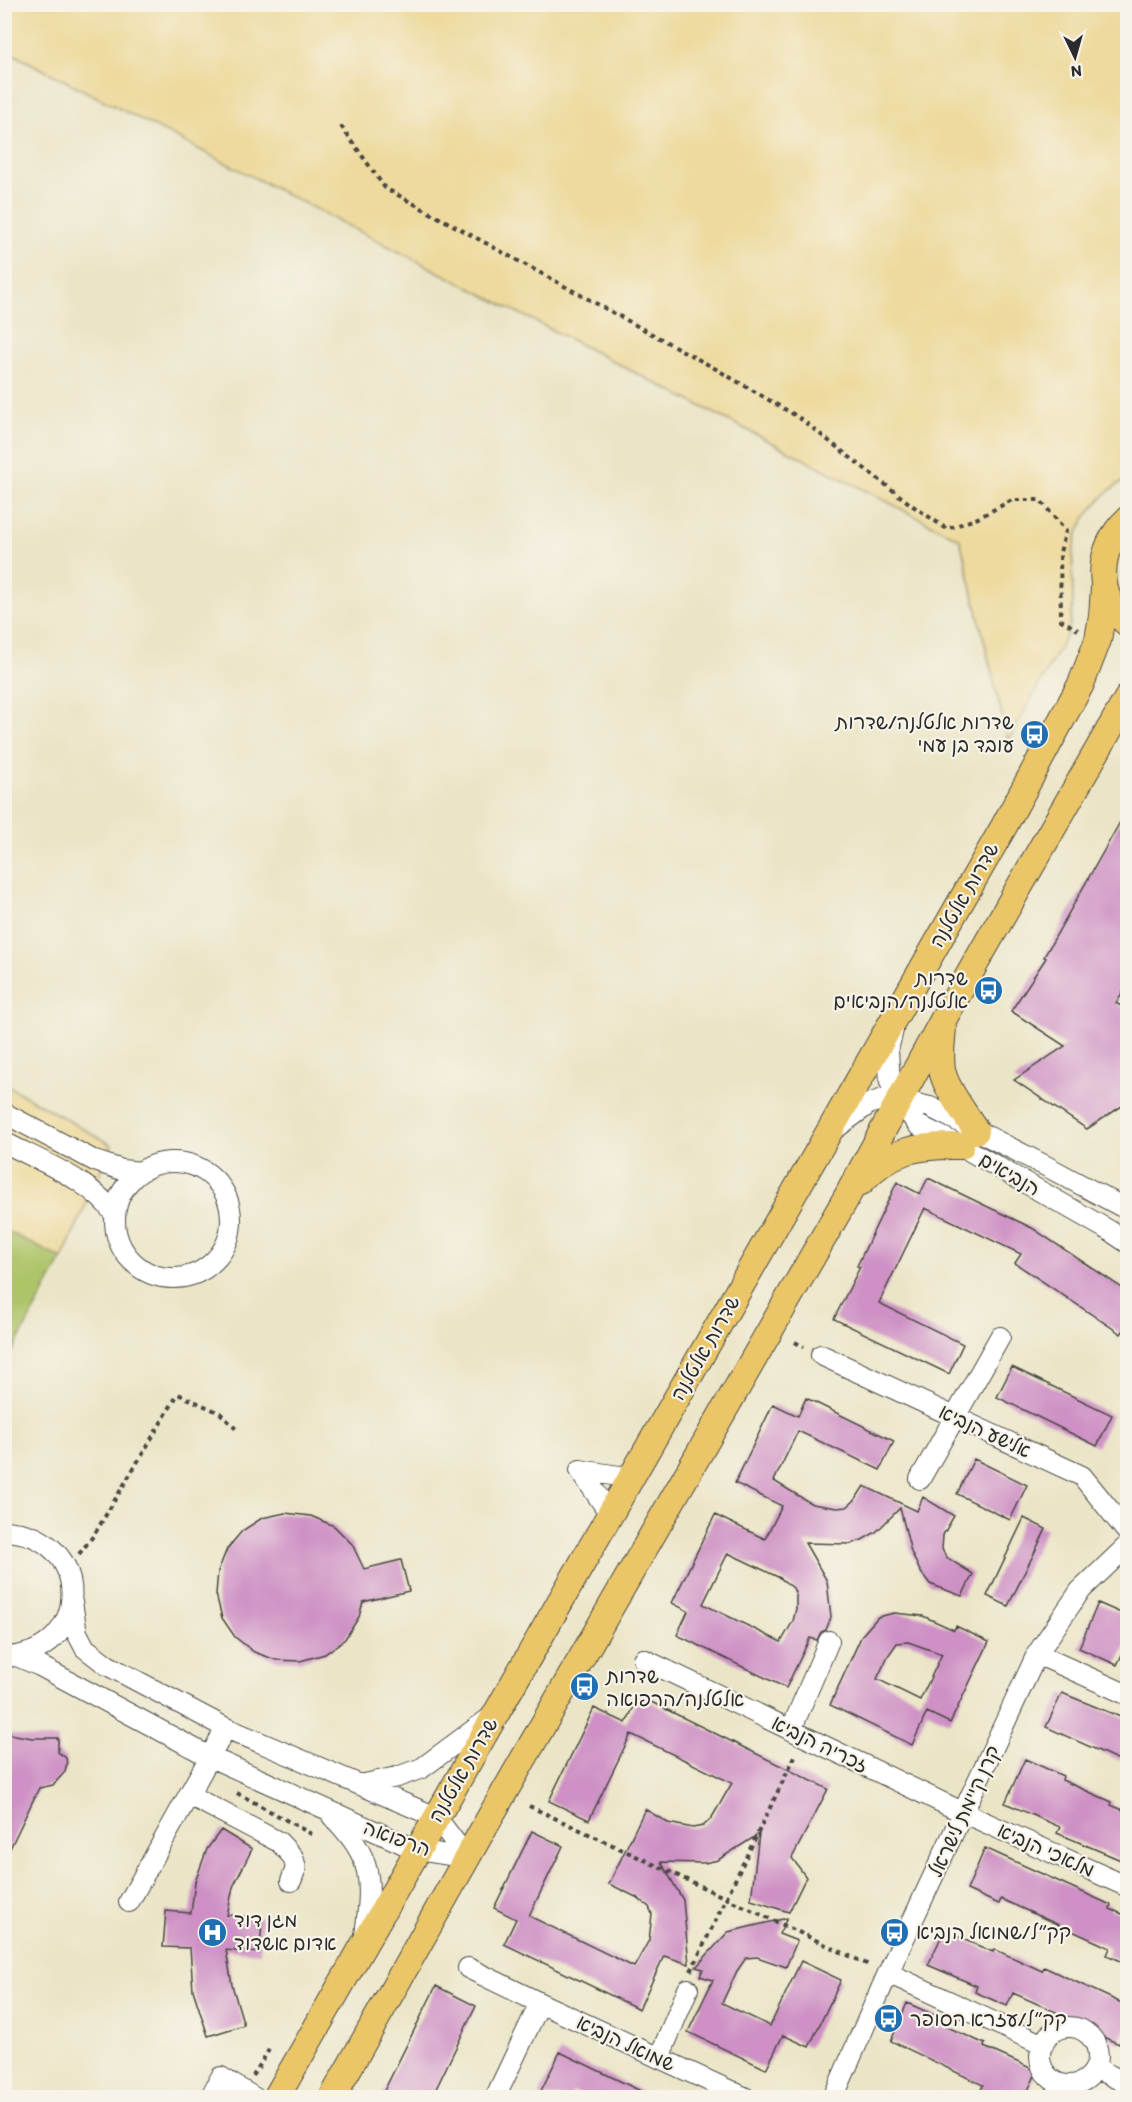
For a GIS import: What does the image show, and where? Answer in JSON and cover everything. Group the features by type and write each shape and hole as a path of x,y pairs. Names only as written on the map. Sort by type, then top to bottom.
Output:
{"main road":[{"name":"שדרות אלטלנה","path":"276,2097 898,1011 1081,684 1098,640 1102,616 1103,568 1106,548 1112,536 1128,519"},
{"path":"1104,588 1115,611 1128,624"},
{"path":"332,2097 845,1200 943,1020 1128,697"},
{"path":"845,1200 867,1175 900,1152 968,1139 943,1073 941,1058 943,1020"}],"street":[{"name":"הנביאים","path":"898,1011 888,1050 890,1082 899,1100 918,1125 968,1139 1046,1166 1128,1210"},
{"path":"827,1135 869,1104 880,1100 899,1100"},
{"path":"4,1113 108,1167 140,1172"},
{"name":"הנביאים","path":"968,1139 1128,1243"},
{"path":"4,1142 81,1184 107,1203 115,1215"},
{"path":"174,1162 197,1168 216,1182 223,1191 230,1209 230,1223 228,1237 214,1261 196,1272 174,1278 146,1271 133,1262 124,1251 117,1234 115,1215 117,1203 123,1191 140,1172 156,1165 174,1162"},
{"path":"920,1479 1000,1337"},
{"name":"אלישע הנביא","path":"821,1355 1082,1476 1128,1533"},
{"path":"610,1514 580,1470 619,1476 632,1475"},
{"path":"4,1531 30,1534 42,1540 52,1548 67,1569"},
{"name":"קרן קיימת לישראל","path":"833,2097 888,1973 1037,1654 1080,1592 1128,1545"},
{"name":"הרפואה","path":"67,1569 72,1586 77,1633 85,1648 107,1665 226,1728 436,1817 467,1858"},
{"path":"12,1657 38,1650 54,1638 66,1622 72,1602"},
{"path":"798,1733 829,1641"},
{"path":"1037,1654 1128,1695"},
{"name":"הרפואה","path":"12,1657 40,1666 210,1757 417,1850 467,1858"},
{"name":"זכריה הנביא","path":"643,1659 964,1813"},
{"path":"360,1785 397,1777 422,1768 495,1715"},
{"path":"129,1902 226,1728"},
{"path":"189,1795 279,1842 293,1857 296,1868 291,1881"},
{"path":"326,1809 348,1832 362,1853 366,1865 370,1894 364,1944"},
{"name":"מלאכי הנביא","path":"964,1813 1128,1887"},
{"name":"שמואל הנביא","path":"468,1968 746,2097"},
{"path":"888,1973 1043,2045"},
{"path":"659,2058 688,1989"},
{"path":"495,2097 540,2003"},
{"path":"1063,2028 1081,2030 1094,2042 1098,2060 1095,2068 1084,2081 1066,2085 1058,2083 1050,2078 1041,2062 1043,2045 1055,2031 1063,2028"},
{"path":"1095,2068 1128,2084"},
{"path":"210,2097 221,2077 255,2097"}],"path":[{"path":"341,126 385,188 716,369 798,417 946,529 978,518 1012,500 1040,500 1066,531 1060,552 1060,620 1098,640"},
{"path":"67,1569 94,1535 178,1394 220,1413 238,1431"},
{"path":"688,1989 684,1987 726,1898 798,1733"},
{"path":"232,1791 315,1836"},
{"path":"529,1806 888,1973"}],"green space":[{"path":"5,1230 62,1259 5,1365"}],"sand":[{"path":"4,5 1127,5 1127,479 1104,496 1082,525 1073,555 1073,602 1067,634 1008,741 960,539 5,50"},
{"path":"4,1084 112,1145 62,1259 5,1230"}],"building":[{"path":"1128,808 1128,983 1116,1003 1128,1010 1128,1102 1087,1129 1014,1080 1065,1046 1011,1011 1046,958 1044,957"},
{"path":"928,1178 1032,1228 1128,1292 1128,1324 1121,1334 1015,1263 1021,1254 925,1208 879,1303 963,1344 949,1374 834,1319 860,1267 857,1266 897,1182 920,1194"},
{"path":"1012,1367 1112,1415 1097,1446 997,1397"},
{"path":"806,1398 894,1441 880,1470 798,1431 774,1481 812,1504 837,1508 847,1507 855,1500 864,1486 917,1511 923,1497 954,1516 943,1535 942,1549 946,1557 973,1574 962,1596 930,1584 920,1571 911,1552 900,1508 876,1532 862,1540 850,1544 805,1543 827,1581 831,1617 826,1630 821,1632 817,1640 810,1638 786,1688 677,1635 688,1611 672,1603 715,1515 765,1539 782,1506 735,1483 773,1404 798,1416","holes":["728,1553 780,1578 793,1588 796,1595 793,1621 781,1642 703,1604"]},
{"path":"974,1459 1027,1485 1010,1520 957,1494"},
{"path":"285,1513 311,1516 334,1526 352,1544 364,1569 401,1560 409,1591 363,1602 359,1617 345,1639 325,1654 300,1661 276,1660 254,1652 235,1637 222,1618 216,1594 218,1571 227,1549 242,1531 262,1518"},
{"path":"1024,1518 1046,1529 1008,1606 987,1596"},
{"path":"1098,1603 1128,1616 1128,1642 1117,1665 1079,1648"},
{"path":"894,1613 923,1616 954,1630 956,1626 989,1642 950,1723 927,1712 912,1745 830,1705 862,1635 878,1617","holes":["908,1642 942,1654 920,1700 877,1679 897,1643"]},
{"path":"1062,1693 1128,1720 1128,1743 1119,1760 1046,1727"},
{"path":"639,1696 828,1789 792,1858 806,1877 789,1912 751,1900 759,1834 718,1860 705,1863 661,1862 683,1900 689,1964 664,1956 639,2009 504,1944 516,1919 494,1908 532,1831 563,1846 529,1916 634,1967 649,1940 652,1914 649,1907 636,1897 609,1884 645,1809 668,1823 693,1828 703,1826 711,1819 732,1783 631,1734 589,1820 549,1801 594,1708 626,1723"},
{"path":"4,1733 32,1738 58,1738 58,1752 66,1758 67,1764 65,1772 53,1785 39,1788 4,1861"},
{"path":"1025,1759 1063,1776 1062,1780 1112,1802 1111,1805 1128,1812 1128,1863 1057,1833 1060,1827 1005,1803"},
{"name":"מגן דוד אדום אשדוד","path":"221,1830 252,1849 233,1887 227,1915 262,1917 260,1953 226,1950 232,1985 244,2025 208,2036 193,1990 190,1948 163,1947 166,1911 191,1913 195,1882 207,1849"},
{"path":"985,1848 1111,1905 1110,1909 1125,1915 1128,1910 1128,1964 1107,1955 1110,1948 1001,1899 999,1904 967,1890"},
{"path":"787,1918 779,1934 797,1941 786,1967 757,1957 746,1958 737,1971 722,2003 770,2026 801,1961 841,1980 809,2047 783,2035 766,2069 688,2032 713,1980 700,1976 703,1969 696,1967 728,1932"},
{"path":"944,1931 993,1952 994,1949 1042,1971 1044,1967 1128,2006 1128,2026 1119,2044 1083,2028 1085,2025 1013,1993 1007,2006 975,1992 977,1986 928,1965"},
{"path":"436,1986 476,2006 432,2097 381,2097"},
{"path":"907,2003 943,2019 941,2024 985,2044 984,2047 1037,2071 1025,2097 993,2097 980,2092 983,2085 891,2041"},
{"path":"560,2052 653,2097 585,2097 573,2092 570,2097 538,2097"}],"place":[{"name":"שדרות אלטלנה/שדרות עובד בן עמי","path":"1035,734"},
{"name":"שדרות אלטלנה/הנביאים","path":"989,990"},
{"name":"שדרות אלטלנה/הרפואה","path":"585,1687"},
{"name":"מגן דוד אדום אשדוד","path":"213,1932"},
{"name":"קק״ל/שמואל הנביא","path":"895,1932"},
{"name":"קק״ל/עזרא הסופר","path":"889,2019"}]}
